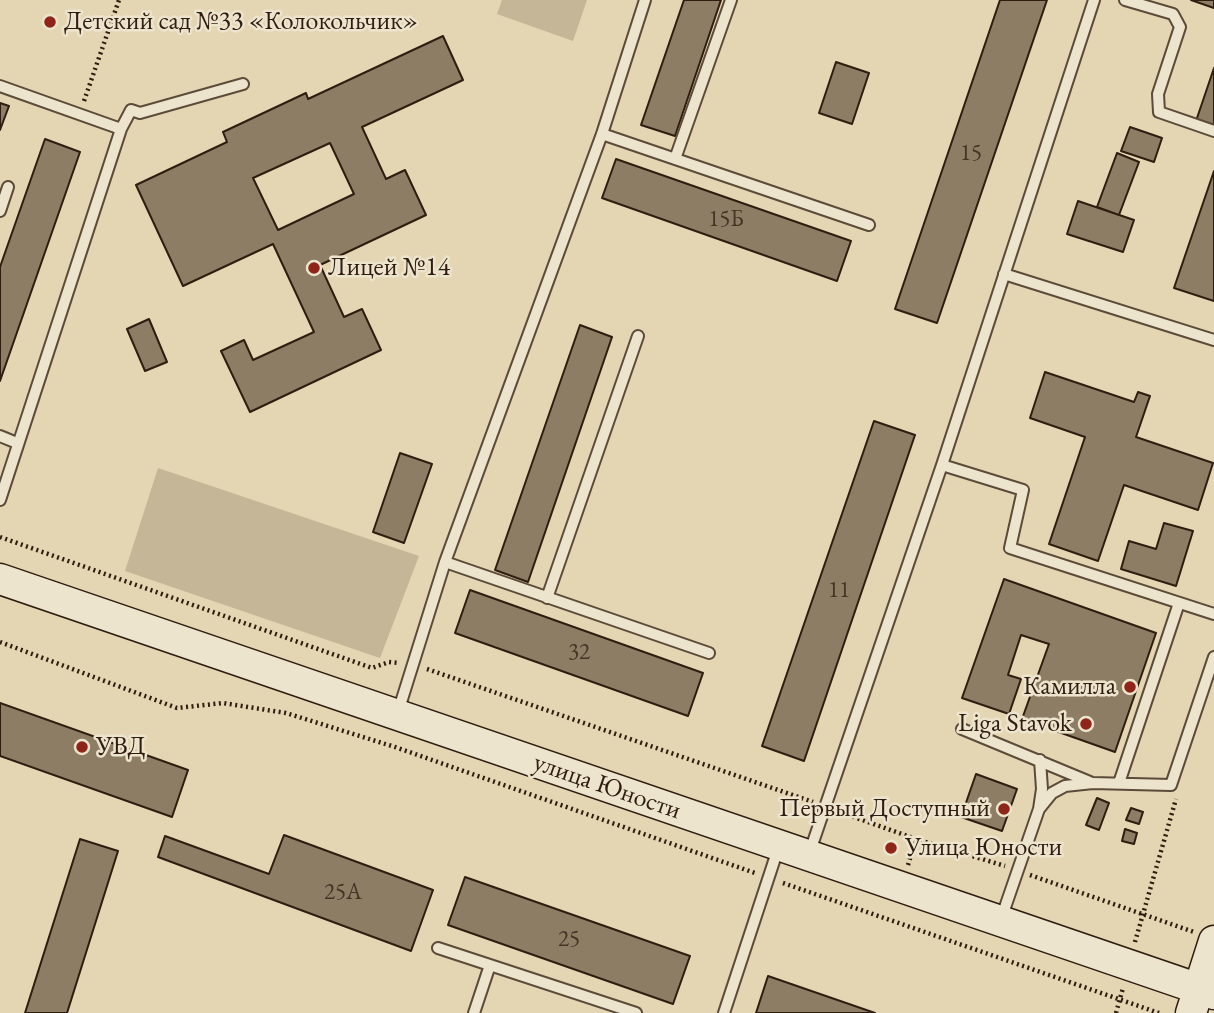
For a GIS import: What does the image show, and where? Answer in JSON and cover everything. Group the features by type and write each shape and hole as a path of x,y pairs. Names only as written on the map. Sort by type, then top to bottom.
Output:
{"street":[{"name":"улица Юности","path":"0,579 1127,964 1201,999"},
{"path":"1201,999 1208,938"}],"lane":[{"path":"397,716 446,562 602,134 645,0"},
{"path":"675,159 731,0"},
{"path":"808,856 942,465 1094,0"},
{"path":"1125,0 1173,14 1180,27 1158,94 1159,112 1214,131"},
{"path":"0,500 121,129 131,110 140,113 243,84"},
{"path":"0,86 121,129"},
{"path":"602,134 869,225"},
{"path":"0,211 8,187"},
{"path":"1004,274 1214,340"},
{"path":"547,598 638,336"},
{"path":"0,436 17,443"},
{"path":"942,465 1023,490 1010,548 1214,614"},
{"path":"446,562 709,653"},
{"path":"1119,782 1179,603"},
{"path":"1039,809 1052,793 1065,786 1119,782 1171,785 1214,657"},
{"path":"962,730 1093,783"},
{"path":"1001,921 1039,809 1042,789 1040,760"},
{"path":"724,1013 779,846"},
{"path":"438,948 636,1013"},
{"path":"474,1013 490,965"}],"path":[{"path":"79,115 119,0"},
{"path":"0,537 372,668 389,662 413,664 916,839 1018,870 1208,938"},
{"path":"0,642 177,709 223,704 274,711 383,743 1159,1013"},
{"path":"1116,1013 1127,964 1144,914 1171,812 1181,788"}],"shaded area":[{"path":"502,0 587,0 573,41 497,14"},
{"path":"158,468 419,556 380,658 125,571"}],"building":[{"path":"684,0 721,0 675,136 641,125"},
{"path":"1000,0 1047,0 937,323 895,309"},
{"path":"1191,0 1214,0 1214,8"},
{"path":"443,36 463,80 362,127 386,179 405,170 426,215 320,265 344,317 362,309 381,350 250,412 221,351 244,340 253,360 314,332 273,244 183,286 136,185 227,142 223,132 306,93 308,99","holes":["330,143 354,194 278,230 253,178"]},
{"path":"836,62 869,73 852,124 819,113"},
{"path":"1214,68 1214,127 1196,121"},
{"path":"0,103 9,106 0,130"},
{"path":"1130,127 1162,138 1154,162 1121,151"},
{"path":"45,139 80,152 0,381 0,267"},
{"path":"1117,153 1139,162 1119,215 1097,207"},
{"path":"616,159 851,241 837,281 602,198"},
{"path":"1214,171 1214,301 1174,288"},
{"path":"1078,201 1134,220 1123,252 1067,234"},
{"path":"149,319 167,362 145,371 127,329"},
{"path":"580,325 612,337 528,582 495,570"},
{"path":"1045,372 1134,402 1138,392 1150,396 1136,437 1213,463 1198,510 1124,485 1098,561 1049,544 1085,437 1030,418"},
{"path":"874,421 915,435 804,761 762,746"},
{"path":"400,453 432,464 404,543 373,532"},
{"path":"1164,523 1193,531 1176,586 1121,569 1129,541 1156,549"},
{"path":"1004,579 1156,633 1115,752 1022,719 1049,644 1021,635 1008,675 1021,679 1009,714 962,698"},
{"path":"470,590 703,673 688,716 455,633"},
{"path":"0,703 188,770 172,817 0,756"},
{"path":"976,774 1017,789 1002,831 961,817"},
{"path":"1097,798 1109,803 1099,830 1086,825"},
{"path":"1131,808 1143,812 1139,824 1126,820"},
{"path":"1125,829 1137,833 1134,844 1122,841"},
{"path":"284,835 433,890 411,951 158,857 165,836 269,874"},
{"path":"80,839 118,851 67,1013 25,1013"},
{"path":"465,877 690,956 673,1004 448,925"},
{"path":"768,976 875,1013 756,1013"}],"place":[{"name":"Детский сад №33 «Колокольчик»","path":"50,22"},
{"name":"Лицей №14","path":"314,268"},
{"name":"Камилла","path":"1130,687"},
{"name":"Liga Stavok","path":"1086,724"},
{"name":"УВД","path":"82,747"},
{"name":"Первый Доступный","path":"1004,809"},
{"name":"Улица Юности","path":"891,848"}]}
